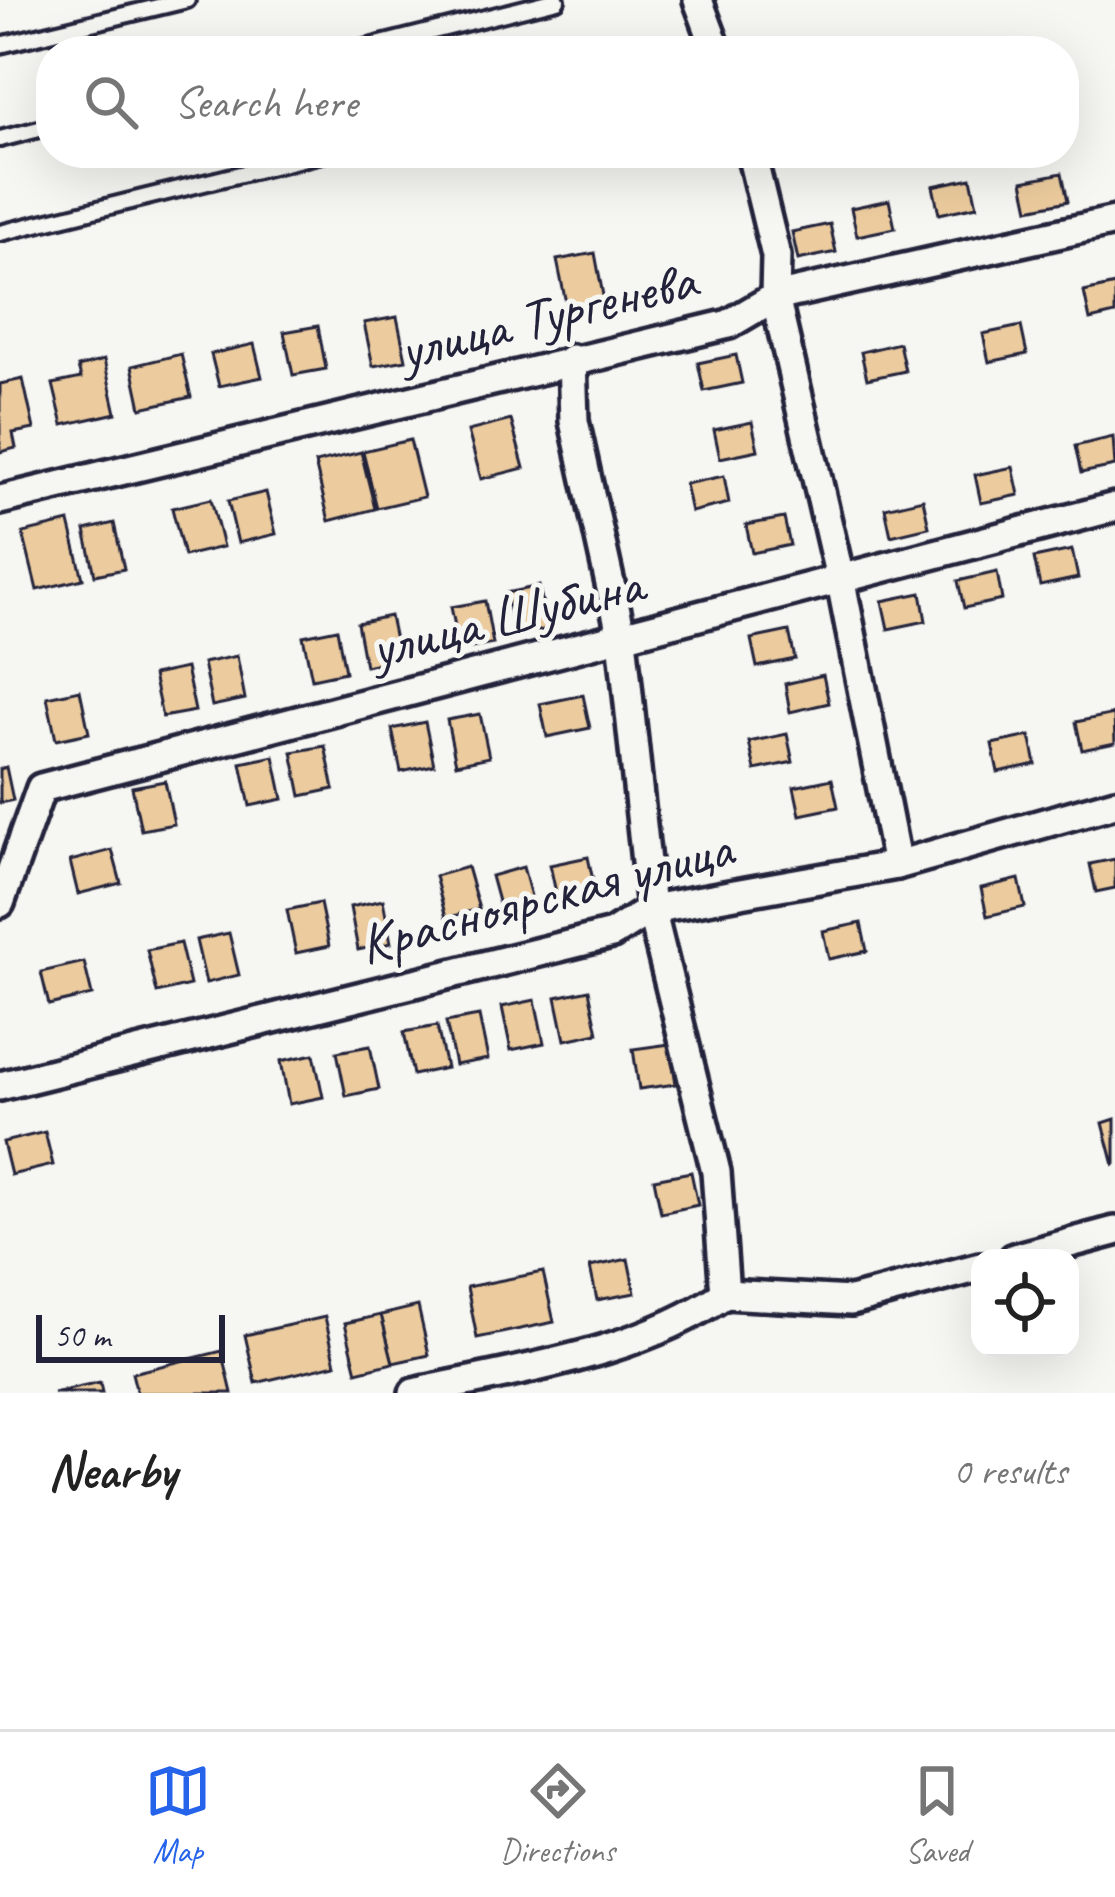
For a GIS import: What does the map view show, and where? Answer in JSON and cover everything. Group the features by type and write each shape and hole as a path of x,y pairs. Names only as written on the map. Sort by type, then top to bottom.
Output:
{"street":[{"path":"698,0 711,36"},
{"path":"755,168 776,256 775,297 842,582 897,865"},
{"name":"улица Тургенева","path":"0,500 729,324 775,297 1115,220"},
{"path":"572,359 574,421 622,638 651,909 716,1172 725,1294"},
{"name":"улица Шубина","path":"0,903 41,788 1115,507"},
{"name":"Красноярская улица","path":"0,1086 612,934 651,909 897,865 1115,803"},
{"path":"1048,1249 1115,1231"},
{"path":"414,1393 631,1342 692,1316 725,1294 851,1301 971,1269"}],"lane":[{"path":"37,36 187,0"},
{"path":"412,36 557,0"},
{"path":"0,45 36,36"},
{"path":"0,139 36,130"},
{"path":"0,232 264,168"}],"building":[{"path":"1062,173 1068,201 1029,209 1023,181"},
{"path":"971,178 977,206 939,214 933,186"},
{"path":"889,200 895,228 857,236 851,208"},
{"path":"830,224 836,252 798,260 792,232"},
{"path":"595,253 604,301 567,308 557,260"},
{"path":"1115,285 1115,314 1090,320 1084,292"},
{"path":"397,317 406,360 373,366 364,323"},
{"path":"318,326 326,369 293,375 284,332"},
{"path":"1021,326 1027,354 989,362 983,334"},
{"path":"899,343 905,371 867,379 861,352"},
{"path":"254,344 262,377 219,386 211,354"},
{"path":"181,354 191,397 141,408 132,366"},
{"path":"736,355 742,383 704,391 698,363"},
{"path":"104,360 116,413 63,425 53,384 81,378 78,367"},
{"path":"23,379 34,429 13,433 16,448 0,452 0,384"},
{"path":"511,420 524,468 481,479 468,431"},
{"path":"752,422 758,450 720,458 714,430"},
{"path":"1113,437 1115,466 1081,473 1075,446"},
{"path":"410,440 424,497 377,508 363,451"},
{"path":"361,452 375,509 329,521 315,463"},
{"path":"1013,467 1019,495 981,503 975,475"},
{"path":"724,476 729,503 691,512 685,484"},
{"path":"266,492 276,534 238,543 228,501"},
{"path":"211,499 223,547 184,556 172,508"},
{"path":"923,499 929,527 891,536 885,508"},
{"path":"784,518 790,545 752,553 746,525"},
{"path":"69,522 83,579 37,590 23,533"},
{"path":"114,523 124,569 95,575 85,530"},
{"path":"1072,550 1078,578 1040,586 1034,558"},
{"path":"997,572 1002,600 964,608 958,581"},
{"path":"539,586 548,629 514,636 506,593"},
{"path":"921,593 926,621 888,629 882,601"},
{"path":"485,601 493,644 460,650 451,607"},
{"path":"390,616 399,659 365,666 357,623"},
{"path":"337,629 345,672 312,679 303,636"},
{"path":"789,631 795,659 757,667 751,639"},
{"path":"237,656 245,699 212,706 203,663"},
{"path":"186,668 195,711 162,717 153,675"},
{"path":"823,675 829,703 790,712 785,684"},
{"path":"80,690 89,733 56,740 47,697"},
{"path":"583,695 590,728 547,737 540,704"},
{"path":"480,714 489,757 456,764 447,720"},
{"path":"1114,714 1115,743 1082,750 1076,722"},
{"path":"425,722 434,765 401,772 392,729"},
{"path":"787,734 793,762 755,770 749,742"},
{"path":"1030,736 1036,764 998,772 992,744"},
{"path":"325,746 334,789 301,796 292,752"},
{"path":"274,756 283,799 250,806 241,763"},
{"path":"6,767 13,800 0,803 0,769"},
{"path":"832,779 838,807 800,815 794,787"},
{"path":"165,781 174,824 141,830 132,787"},
{"path":"112,850 121,883 78,894 70,861"},
{"path":"588,857 594,885 556,893 550,865"},
{"path":"1115,859 1115,888 1096,892 1090,864"},
{"path":"467,867 479,909 446,918 435,876"},
{"path":"523,867 532,900 500,909 491,876"},
{"path":"1019,879 1025,907 987,916 981,888"},
{"path":"383,900 391,943 358,950 350,907"},
{"path":"320,903 329,946 296,953 287,910"},
{"path":"861,923 867,951 829,959 823,931"},
{"path":"229,933 239,975 206,983 196,940"},
{"path":"180,943 190,985 157,993 147,950"},
{"path":"84,962 92,995 49,1005 41,972"},
{"path":"589,990 598,1033 565,1040 556,997"},
{"path":"535,1000 544,1043 511,1050 502,1007"},
{"path":"479,1016 488,1059 455,1065 446,1022"},
{"path":"437,1026 446,1068 413,1075 404,1032"},
{"path":"670,1044 676,1084 639,1089 633,1049"},
{"path":"370,1046 379,1089 346,1096 337,1052"},
{"path":"314,1054 323,1097 289,1104 281,1061"},
{"path":"1115,1119 1115,1164 1114,1165 1103,1123"},
{"path":"45,1132 53,1165 11,1175 3,1142"},
{"path":"691,1172 698,1205 661,1213 654,1179"},
{"path":"628,1259 635,1293 597,1300 590,1267"},
{"path":"543,1272 554,1322 477,1338 467,1287"},
{"path":"418,1306 429,1355 393,1363 381,1315"},
{"path":"381,1315 393,1363 357,1372 345,1323"},
{"path":"325,1317 336,1364 256,1383 245,1335"},
{"path":"222,1351 232,1393 137,1393 132,1373"},
{"path":"100,1383 102,1393 53,1393"}]}
